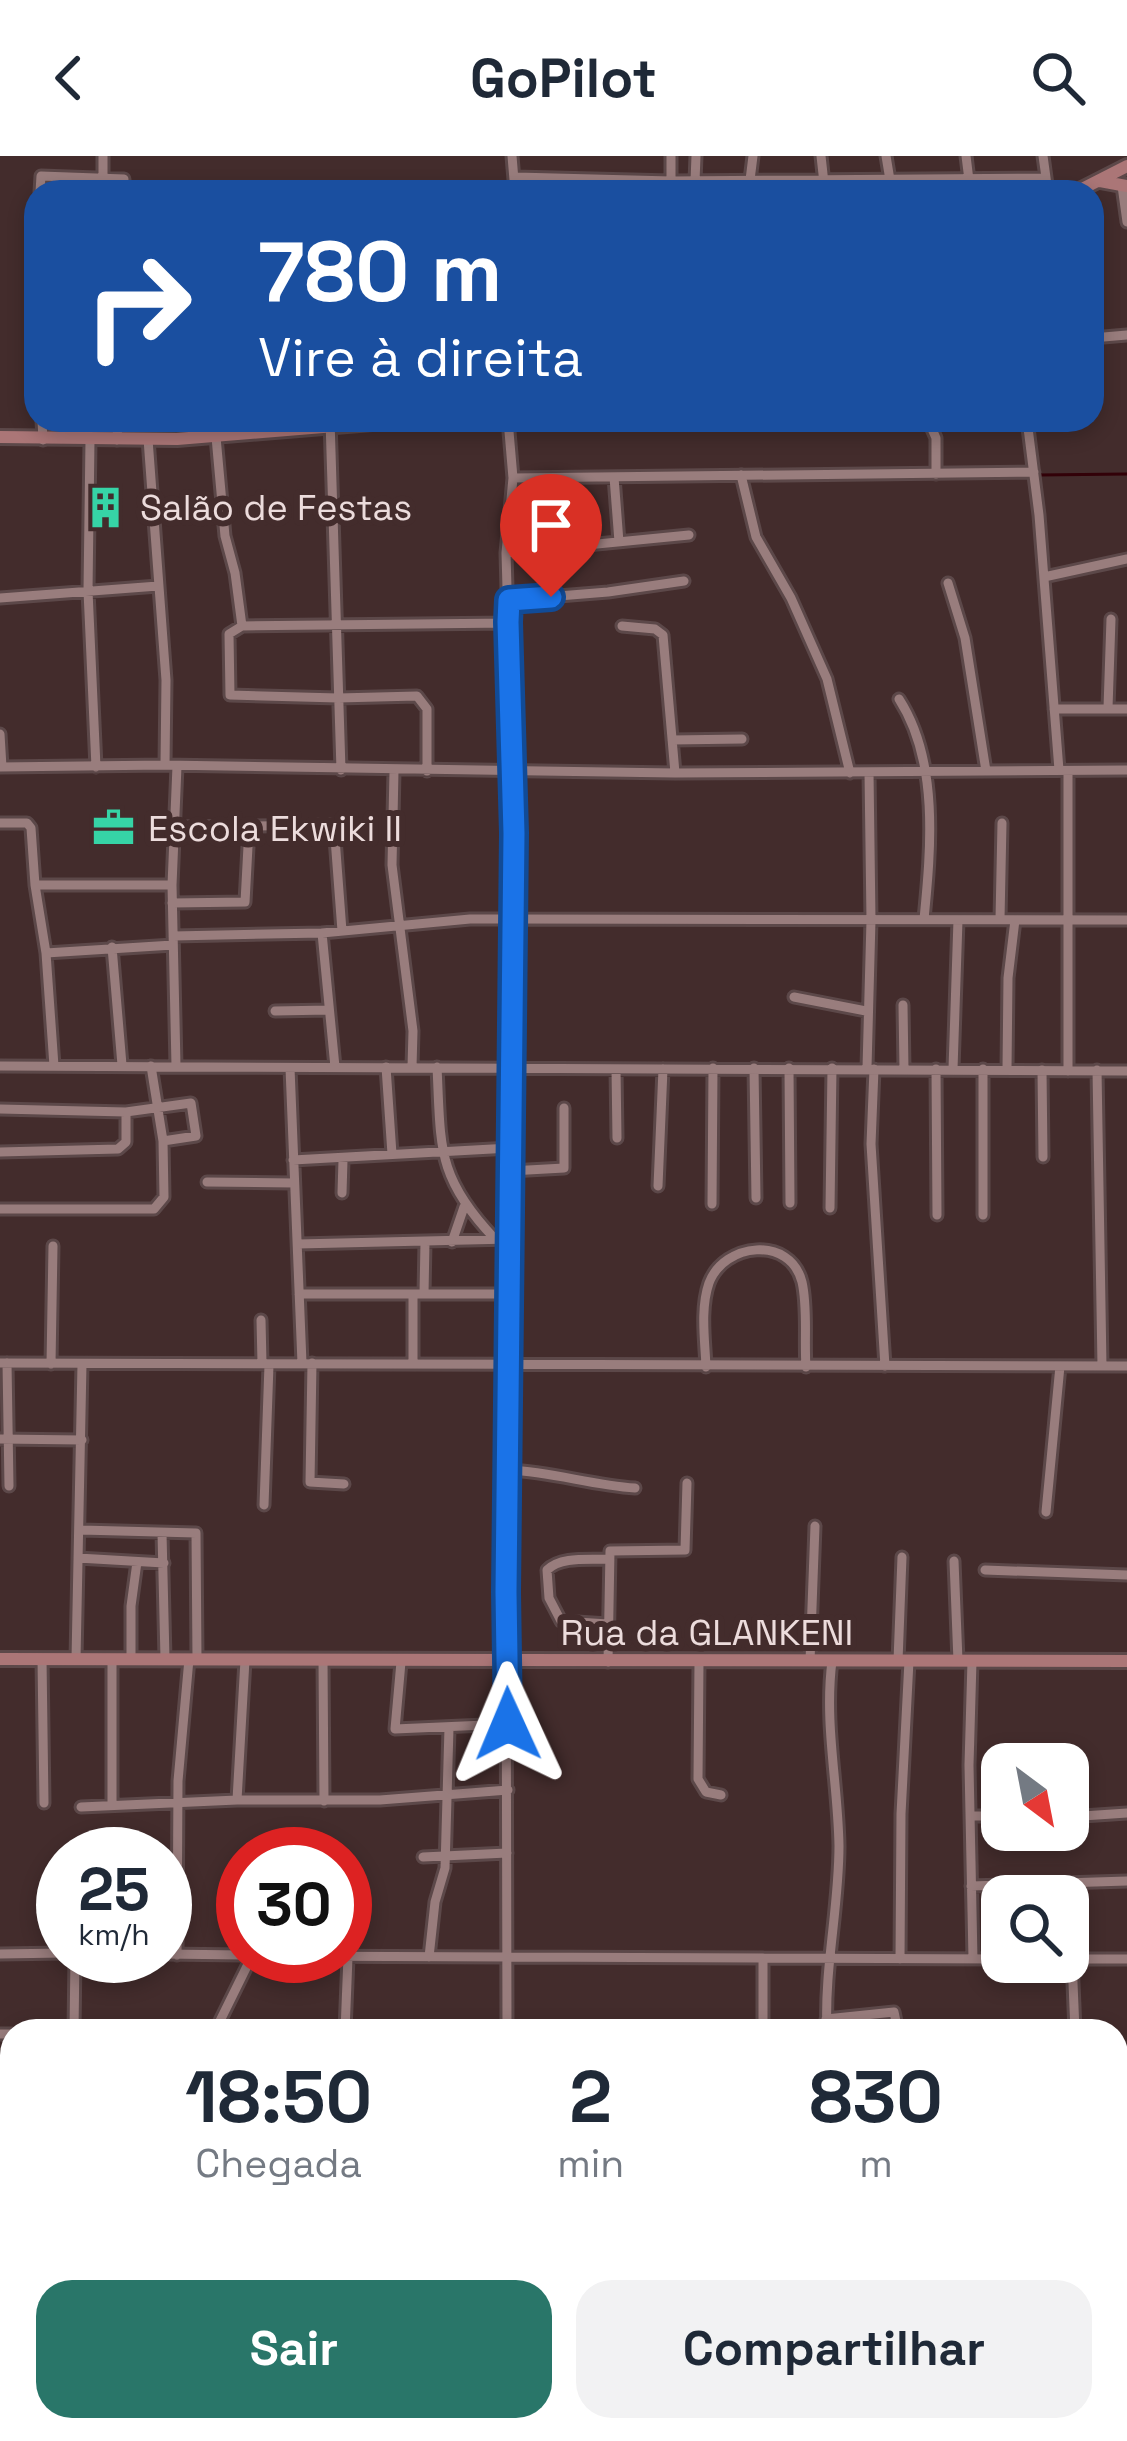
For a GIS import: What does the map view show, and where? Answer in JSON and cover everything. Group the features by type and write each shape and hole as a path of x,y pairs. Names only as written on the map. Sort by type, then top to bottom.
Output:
{"street":[{"path":"103,156 103,178"},
{"path":"512,156 516,180"},
{"path":"753,156 750,180 1046,178 1043,156"},
{"path":"821,156 824,178"},
{"path":"886,156 890,180"},
{"path":"966,156 969,180"},
{"path":"41,180 41,176 124,180"},
{"path":"516,177 632,180"},
{"path":"1125,186 1127,222"},
{"path":"43,432 43,440"},
{"path":"117,432 117,440"},
{"path":"223,432 225,536 238,585 242,626"},
{"path":"3,436 117,440 264,432"},
{"path":"330,432 341,770"},
{"path":"507,2019 512,772 506,553 513,478 509,432"},
{"path":"934,432 937,474"},
{"path":"1029,432 1064,770 1071,920 1069,1070"},
{"path":"148,439 176,827 172,885 176,1066"},
{"path":"90,440 88,591 96,766"},
{"path":"513,478 1034,472"},
{"path":"740,476 756,537 791,598 827,680 850,773"},
{"path":"614,477 619,542"},
{"path":"506,553 689,535"},
{"path":"1044,578 1127,559"},
{"path":"509,600 684,581"},
{"path":"948,583 964,638 986,771"},
{"path":"0,598 158,586"},
{"path":"1108,708 1111,619"},
{"path":"427,771 424,701 404,694 338,698 230,694 230,634 242,626 508,622"},
{"path":"622,626 655,628 663,635 675,773"},
{"path":"899,699 918,735 925,772 930,862 924,919"},
{"path":"1054,709 1127,709"},
{"path":"0,734 1,766 675,773 1127,770"},
{"path":"672,740 742,739"},
{"path":"394,771 392,865 407,976 412,1066"},
{"path":"869,772 872,920 866,1010 886,1366"},
{"path":"0,823 30,824 54,1066"},
{"path":"1000,919 1002,823"},
{"path":"176,827 334,825 342,931"},
{"path":"172,903 245,902 249,828"},
{"path":"35,886 172,885"},
{"path":"46,953 172,940 511,919 1127,920"},
{"path":"953,1069 958,920"},
{"path":"1007,1070 1016,920"},
{"path":"322,933 335,1067"},
{"path":"112,947 122,1065"},
{"path":"794,997 866,1010"},
{"path":"903,1005 904,1069"},
{"path":"275,1011 329,1010"},
{"path":"0,1066 1127,1071"},
{"path":"0,1209 154,1209 164,1197 163,1141 151,1066"},
{"path":"386,1066 392,1154"},
{"path":"437,1066 442,1151 464,1207 495,1239"},
{"path":"712,1204 713,1067"},
{"path":"290,1068 310,1482 344,1484"},
{"path":"754,1068 756,1198"},
{"path":"788,1068 790,1203"},
{"path":"830,1208 832,1068"},
{"path":"616,1069 617,1138"},
{"path":"658,1186 663,1069"},
{"path":"936,1069 937,1215"},
{"path":"982,1215 983,1069"},
{"path":"1042,1070 1042,1157"},
{"path":"1097,1070 1102,1366"},
{"path":"0,1109 127,1112 188,1102 193,1106 196,1136 163,1141"},
{"path":"510,1171 564,1168 564,1108"},
{"path":"0,1152 118,1149 126,1142 127,1112"},
{"path":"293,1160 511,1148"},
{"path":"342,1192 343,1160"},
{"path":"208,1182 294,1184"},
{"path":"452,1242 464,1207"},
{"path":"298,1244 510,1239"},
{"path":"412,1364 424,1242"},
{"path":"51,1364 53,1246"},
{"path":"706,1367 709,1284 732,1254 750,1249 771,1251 786,1260 802,1280 806,1366"},
{"path":"299,1294 509,1294"},
{"path":"261,1320 264,1505"},
{"path":"9,1486 4,1461 4,1363 1127,1366"},
{"path":"76,1659 82,1364"},
{"path":"1046,1512 1060,1366"},
{"path":"4,1439 82,1440"},
{"path":"509,1470 549,1472 597,1485 635,1488"},
{"path":"608,1662 608,1559 612,1550 685,1550 687,1484"},
{"path":"810,1661 815,1526"},
{"path":"81,1530 196,1533 198,1538 178,1827"},
{"path":"162,1533 165,1659"},
{"path":"900,1958 902,1557"},
{"path":"78,1558 164,1563"},
{"path":"608,1559 569,1560 553,1563 548,1570 549,1598 561,1621 608,1624"},
{"path":"954,1561 965,1661 974,1959"},
{"path":"131,1658 137,1562"},
{"path":"985,1570 1127,1575"},
{"name":"Rua da GLANKENI","path":"0,1659 1127,1661"},
{"path":"42,1659 44,1803"},
{"path":"112,1659 112,1805"},
{"path":"323,1659 324,1801"},
{"path":"237,1800 245,1660"},
{"path":"826,2019 827,1958 839,1850 827,1722 832,1661"},
{"path":"401,1662 393,1727 402,1731 508,1724"},
{"path":"700,1662 698,1779 706,1792 722,1796"},
{"path":"429,1957 446,1856 449,1728"},
{"path":"81,1807 324,1801 508,1790"},
{"path":"1089,1816 1127,1813"},
{"path":"971,1816 981,1816"},
{"path":"424,1857 507,1853"},
{"path":"971,1886 1127,1881"},
{"path":"0,1954 36,1953"},
{"path":"372,1957 981,1959"},
{"path":"763,1958 763,2019"},
{"path":"1089,1959 1127,1959"},
{"path":"74,2019 75,1983"},
{"path":"221,2019 239,1983"},
{"path":"345,2019 347,1983"},
{"path":"1072,1983 1074,2019"},
{"path":"857,2019 894,2012 895,2019"}],"waterway":[{"path":"1039,475 1127,474"}],"place":[{"name":"Salão de Festas","path":"106,507"},
{"name":"Escola Ekwiki II","path":"114,828"}],"route":[{"path":"508,1724 514,833 508,622 509,600 551,597"}]}
